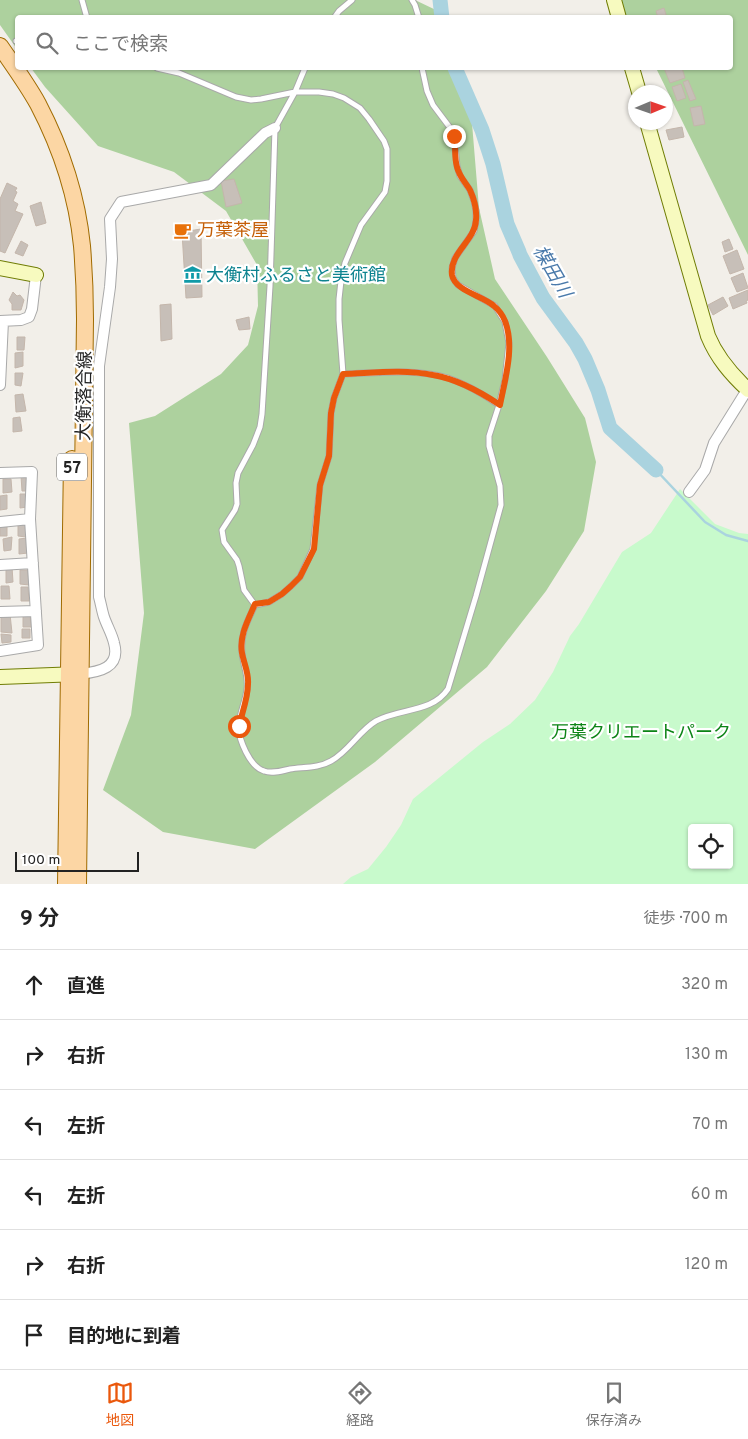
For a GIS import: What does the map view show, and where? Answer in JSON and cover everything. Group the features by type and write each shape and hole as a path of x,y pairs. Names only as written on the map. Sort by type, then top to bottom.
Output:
{"main road":[{"name":"大衡落合線","path":"0,46 15,69"},
{"name":"大衡落合線","path":"0,66 26,104 48,151 63,195 72,246 74,294 74,674 78,884"},
{"name":"大衡落合線","path":"16,70 37,102 57,145 72,193 82,245 85,319 83,578 74,674 66,884"}],"street":[{"path":"614,0 617,15"},
{"path":"633,70 637,85"},
{"path":"0,677 94,673 109,666 115,654 115,645 104,617 99,597 99,366 110,286 112,259 110,219 121,202 211,185 265,133 275,128"},
{"path":"650,130 708,336 714,350 723,363 748,390 714,443 705,470 690,492"},
{"path":"0,268 36,276 32,309 29,317 21,320 1,321 0,385"},
{"path":"0,473 32,472 30,519 38,645 0,651"},
{"path":"0,522 30,519"},
{"path":"0,565 33,563"},
{"path":"0,612 36,611"}],"lane":[{"path":"82,0 86,15"},
{"path":"412,0 418,15"},
{"path":"336,15 348,1"},
{"path":"166,70 179,73 236,97 251,100 295,92 333,94 352,102 370,119 387,149 385,192 361,224 345,263 341,281 339,320 343,374 334,398 331,413 329,456 320,485 314,549 300,577 291,586 269,602 255,604"},
{"path":"255,604 244,590 237,560 224,542 222,530 235,510 237,504 236,482 238,473 260,427 270,286 275,128 295,92 303,70"},
{"path":"255,604 244,631 242,642 242,653 248,683 239,726 240,737 246,752 256,767 263,771 271,772 322,765 332,761 374,722 388,715 436,702 443,696 451,680 499,515 502,494 489,446 489,436 500,405 509,343 505,322 495,306 458,285 453,278 452,268 455,258 474,232 476,211 470,190 460,176 451,128 433,105 427,91 422,70"},
{"path":"343,374 390,372 433,375 461,383 500,405"}],"green space":[{"path":"0,0 415,0 438,11 441,15 15,15 15,46 0,25"},
{"path":"616,0 748,0 748,255 673,103 673,85 664,85 657,70 733,70 733,15 627,15"},
{"path":"32,70 463,70 470,99 479,208 495,279 585,418 596,462 584,531 546,591 487,667 375,762 255,849 163,832 103,790 131,715 144,613 129,423 155,416 221,374 248,345 258,306 257,265 226,211 174,172 98,146 45,87"},
{"name":"万葉クリエートパーク","path":"680,489 715,524 739,533 748,534 748,884 343,884 351,877 368,869 401,825 413,799 483,742 510,724 535,700 553,672 570,636 622,552 651,533"}],"building":[{"path":"664,8 666,15 657,15 656,11"},
{"path":"665,70 683,70 685,78 670,83"},
{"path":"688,80 696,99 690,101 683,82"},
{"path":"681,84 686,98 677,101 673,87"},
{"path":"701,106 705,124 694,126 690,108"},
{"path":"682,127 684,137 669,140 666,130"},
{"path":"234,179 242,203 226,207 221,181"},
{"path":"7,183 17,188 13,201 18,204 15,211 23,214 5,253 0,251 0,199"},
{"path":"41,202 46,223 36,226 30,206"},
{"path":"201,229 202,297 186,298 182,232"},
{"path":"729,239 733,249 725,252 722,242"},
{"path":"21,241 28,245 23,256 15,253"},
{"path":"737,250 744,269 730,274 723,256"},
{"path":"743,273 748,288 737,292 731,278"},
{"path":"748,290 747,303 733,309 729,298"},
{"path":"13,292 17,296 20,295 24,300 21,310 12,310 12,304 9,300"},
{"path":"723,297 728,306 713,315 708,305"},
{"path":"171,304 172,339 161,341 160,305"},
{"path":"249,317 250,329 239,330 236,320"},
{"path":"17,337 25,337 24,350 17,350"},
{"path":"23,352 23,366 15,368 15,353"},
{"path":"15,373 23,373 21,386 15,385"},
{"path":"23,394 26,411 16,412 15,395"},
{"path":"20,417 22,431 13,432 13,418"},
{"path":"21,476 29,476 29,491 22,491"},
{"path":"3,479 11,479 12,492 3,493"},
{"path":"20,494 28,494 27,507 20,508"},
{"path":"7,495 7,509 0,510 0,496"},
{"path":"7,523 7,536 0,536 0,524"},
{"path":"18,523 26,523 26,537 18,536"},
{"path":"12,537 11,550 4,551 3,539"},
{"path":"27,538 28,553 19,554 19,539"},
{"path":"6,567 12,567 13,582 6,583"},
{"path":"20,570 28,570 29,585 20,584"},
{"path":"1,586 9,586 10,599 1,599"},
{"path":"21,587 28,587 29,601 21,601"},
{"path":"1,614 10,614 12,633 1,632"},
{"path":"23,615 30,615 31,627 23,627"},
{"path":"22,629 30,629 30,638 22,638"},
{"path":"1,634 11,635 11,642 2,643"}],"waterway":[{"name":"楳田川","path":"440,0 442,15"},
{"name":"楳田川","path":"456,70 482,130 493,164 507,224 520,255 543,298 576,343 585,359 598,390 610,428 656,470"},
{"path":"656,470 705,522 726,535 748,541"}],"place":[{"name":"万葉茶屋","path":"183,230"},
{"name":"大衡村ふるさと美術館","path":"192,275"}],"route":[{"path":"239,726 248,683 242,653 244,631 255,604 269,602 291,586 300,577 314,549 320,485 329,456 331,413 334,398 343,374 390,372 433,375 461,383 500,405 508,360 509,343 505,322 495,306 470,293 458,285 453,278 452,268 455,258 474,232 476,221 474,201 470,190 460,176 457,166 454,136"}]}
